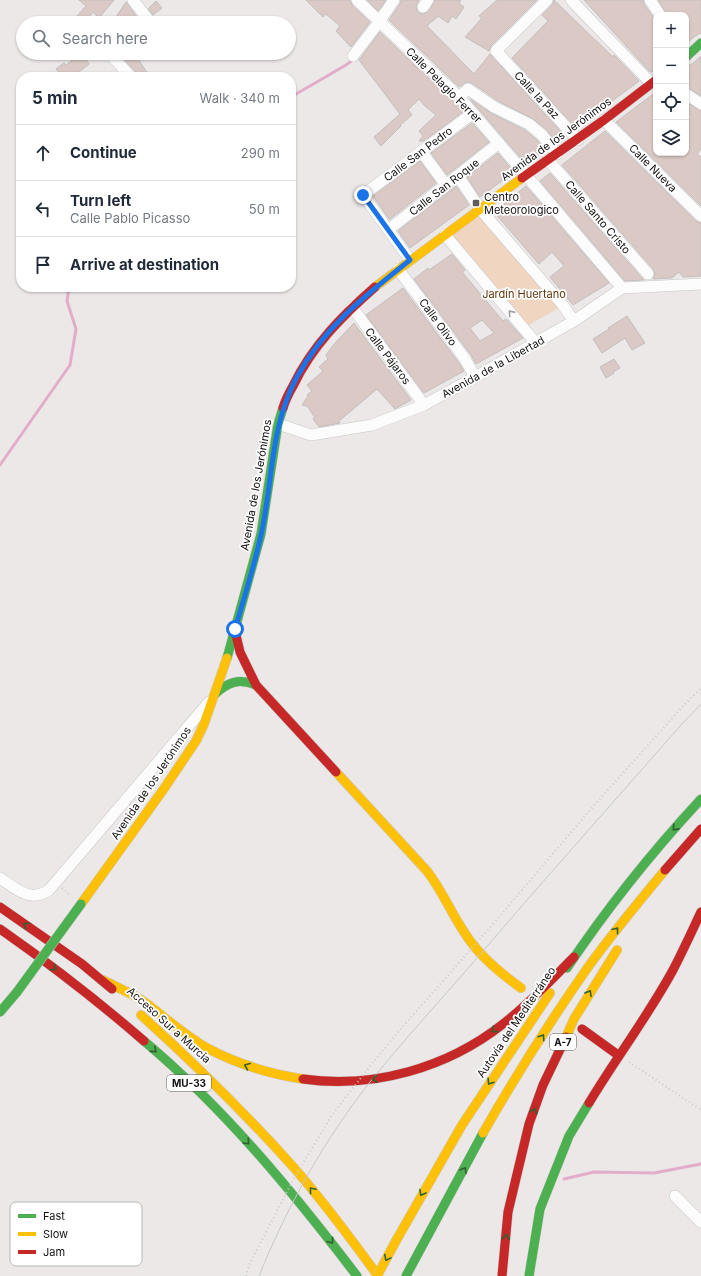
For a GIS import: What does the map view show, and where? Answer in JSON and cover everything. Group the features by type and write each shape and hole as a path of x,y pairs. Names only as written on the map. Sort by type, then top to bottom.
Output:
{"main road":[{"name":"Avenida de los Jerónimos","path":"0,1012 17,992 159,797 196,741 204,724 226,661 261,534 278,424 284,404 297,377 322,340 352,307 398,269 526,175 578,140 653,82"},
{"path":"235,629 237,644 244,662 256,685 428,871 441,890 465,932 483,956 500,973 521,988"},
{"path":"244,662 237,658 226,661 238,675 256,685"},
{"path":"215,694 227,684 238,681 238,675"},
{"name":"Autovía del Mediterráneo","path":"378,1276 431,1176 462,1125 574,957 618,894 701,799"},
{"path":"406,1276 464,1169 527,1060 586,971 614,933 647,891 701,829"},
{"path":"680,867 701,843"},
{"name":"Acceso Sur a Murcia","path":"0,907 103,980 206,1075 274,1146 328,1209 378,1276"},
{"path":"530,1276 540,1209 569,1136 618,1055 637,1030 673,970 701,912"},
{"name":"MU-33","path":"0,928 23,944 114,1016 160,1055 193,1087 281,1178 357,1276"},
{"name":"A-7","path":"502,1276 508,1212 520,1154 531,1117 543,1085 574,1019 593,986 623,941"},
{"path":"103,980 141,1000 191,1037 216,1053 241,1064 256,1070 287,1077 326,1082 347,1082 380,1079 408,1073 460,1052 477,1042 509,1019 528,1003 574,957"},
{"path":"582,1029 618,1055"}],"street":[{"path":"133,0 145,16"},
{"name":"Calle Pelagio Ferrer","path":"356,0 459,97 500,143 622,288"},
{"path":"353,56 394,0"},
{"name":"Calle la Paz","path":"547,0 496,51 578,140"},
{"path":"571,0 653,80"},
{"path":"650,0 658,12"},
{"path":"115,60 126,72"},
{"name":"Calle Santo Cristo","path":"459,97 468,89 494,107 529,124 542,136 552,157 648,274"},
{"path":"689,96 701,104"},
{"name":"Calle San Pedro","path":"388,230 363,195 473,113"},
{"name":"Calle Nueva","path":"604,120 701,216"},
{"name":"Calle San Roque","path":"388,230 500,143"},
{"path":"421,151 446,185"},
{"path":"458,176 480,209 562,304 574,321"},
{"path":"388,230 410,260"},
{"path":"445,235 536,343"},
{"name":"Calle Olivo","path":"398,269 465,359 475,377"},
{"path":"622,288 701,284"},
{"name":"Avenida de la Libertad","path":"278,424 311,435 372,425 424,405 574,321 622,288"},
{"name":"Calle Pájaros","path":"352,307 424,405"},
{"path":"0,878 30,896 37,896 44,893 55,883 215,694"},
{"path":"676,1196 701,1222"}],"path":[{"path":"246,1276 250,1263 293,1180 320,1134 346,1097 399,1031 597,802 701,688"},
{"path":"55,883 80,904"},
{"path":"618,1055 701,1110"}],"green space":[{"name":"Jardín Huertano","path":"476,213 559,308 527,326 449,234"}],"building":[{"path":"79,0 114,0 101,16 97,16 93,12 90,16 77,16 86,6"},
{"path":"306,0 350,0 352,5 370,22 351,47 336,31 340,26 326,14 323,17"},
{"path":"367,0 386,0 378,11"},
{"path":"401,0 419,0 416,6 417,10 419,13 423,14 429,11 435,0 461,0 459,3 464,7 456,19 452,16 448,23 438,16 427,26 474,74 490,54 565,136 556,142 547,130 533,119 498,101 472,83 466,82 459,87 389,20 400,4"},
{"path":"497,0 537,0 491,46 489,51 465,37 482,18 479,16"},
{"path":"554,0 613,57 614,55 639,81 576,128 512,58 548,21 542,15 552,5"},
{"path":"584,0 643,0 653,17 653,72 650,72"},
{"path":"658,0 701,0 701,33 689,41 689,12 665,12"},
{"path":"156,1 162,8 153,15 148,9"},
{"path":"126,2 136,16 117,16"},
{"path":"380,32 463,112 424,141 419,141 423,136 419,131 436,115 419,99 408,110 412,115 400,125 401,126 381,146 374,137 400,114 359,60"},
{"path":"701,56 701,96 689,89 689,65"},
{"path":"72,60 86,60 89,64 79,72 59,72 56,69 64,63 66,65"},
{"path":"125,60 139,60 147,72 136,72"},
{"path":"653,94 653,156 689,156 689,104 701,111 701,149 697,154 701,157 701,206 616,122"},
{"path":"470,99 491,113 525,130 537,140 545,150 525,163"},
{"path":"472,123 489,142 447,175 431,153"},
{"path":"605,131 696,221 701,223 701,276 683,277 679,272 672,278 653,279 655,273 653,269 562,165"},
{"path":"498,153 514,172 480,197 467,177"},
{"path":"420,161 436,183 389,219 373,196"},
{"path":"550,173 644,280 625,281 540,181"},
{"path":"456,186 469,205 410,248 398,231"},
{"path":"526,186 609,283 573,305 550,277 564,266 552,252 539,264 493,211 512,199 511,198"},
{"path":"452,254 465,270 462,272 503,321 506,319 523,338 476,364 471,355 414,279 428,268 429,270","holes":["482,320 494,333 480,341 470,328"]},
{"path":"403,288 464,371 424,393 366,315"},
{"path":"627,316 645,343 632,350 625,338 602,353 593,339"},
{"path":"354,323 411,400 395,409 377,389 339,421 340,423 319,427 313,419 315,417 307,406 302,405 308,396 307,395 312,391 307,385 323,371 319,367 328,359 326,355"},
{"path":"614,359 620,368 606,378 600,367"}],"waterway":[{"path":"296,94 354,59"},
{"path":"0,465 70,365 76,329 67,301 68,292"},
{"path":"564,1179 594,1172 654,1173 701,1164"}],"tram line":[{"path":"259,1276 294,1200 322,1151 353,1104 407,1038 701,704"}],"traffic: fast":[{"path":"689,54 701,43"},
{"path":"227,658 261,534 278,424 283,408"},
{"path":"215,694 234,682 244,682 256,685"},
{"path":"567,968 631,881 665,839 701,799"},
{"path":"17,992 81,904"},
{"path":"0,1012 17,992"},
{"path":"144,1041 174,1067 257,1152 308,1213 357,1276"},
{"path":"529,1276 540,1209 569,1136 589,1103"},
{"path":"406,1276 483,1133"}],"traffic: slow":[{"path":"375,287 522,178"},
{"path":"81,904 163,790 196,741 204,724 227,658"},
{"path":"336,772 427,871 439,888 465,934 476,949 494,967 521,988"},
{"path":"483,1133 507,1091 586,970 614,932 665,870"},
{"path":"566,1037 574,1019 617,950"},
{"path":"103,980 143,1001 190,1037 218,1054 254,1068 303,1079"},
{"path":"397,1239 462,1125 550,993"},
{"path":"141,1015 259,1129 296,1170 378,1276"},
{"path":"377,1276 397,1239"}],"traffic: jam":[{"path":"522,178 604,120 653,82"},
{"path":"283,408 287,397 309,358 329,332 375,287"},
{"path":"235,631 240,652 256,685 336,772"},
{"path":"665,870 701,829"},
{"path":"0,907 82,964 112,989"},
{"path":"589,1103 663,987 677,963 701,912"},
{"path":"0,929 74,983 144,1041"},
{"path":"303,1079 356,1081 382,1078 408,1072 458,1053 481,1039 513,1016 540,992 574,957"},
{"path":"582,1029 618,1055"},
{"path":"502,1276 508,1212 529,1124 543,1085 566,1037"}],"place":[{"name":"Centro Meteorologico","path":"476,203"}],"route":[{"path":"235,629 261,534 274,445 284,404 297,377 313,351 331,329 352,307 410,260 363,195"}]}
